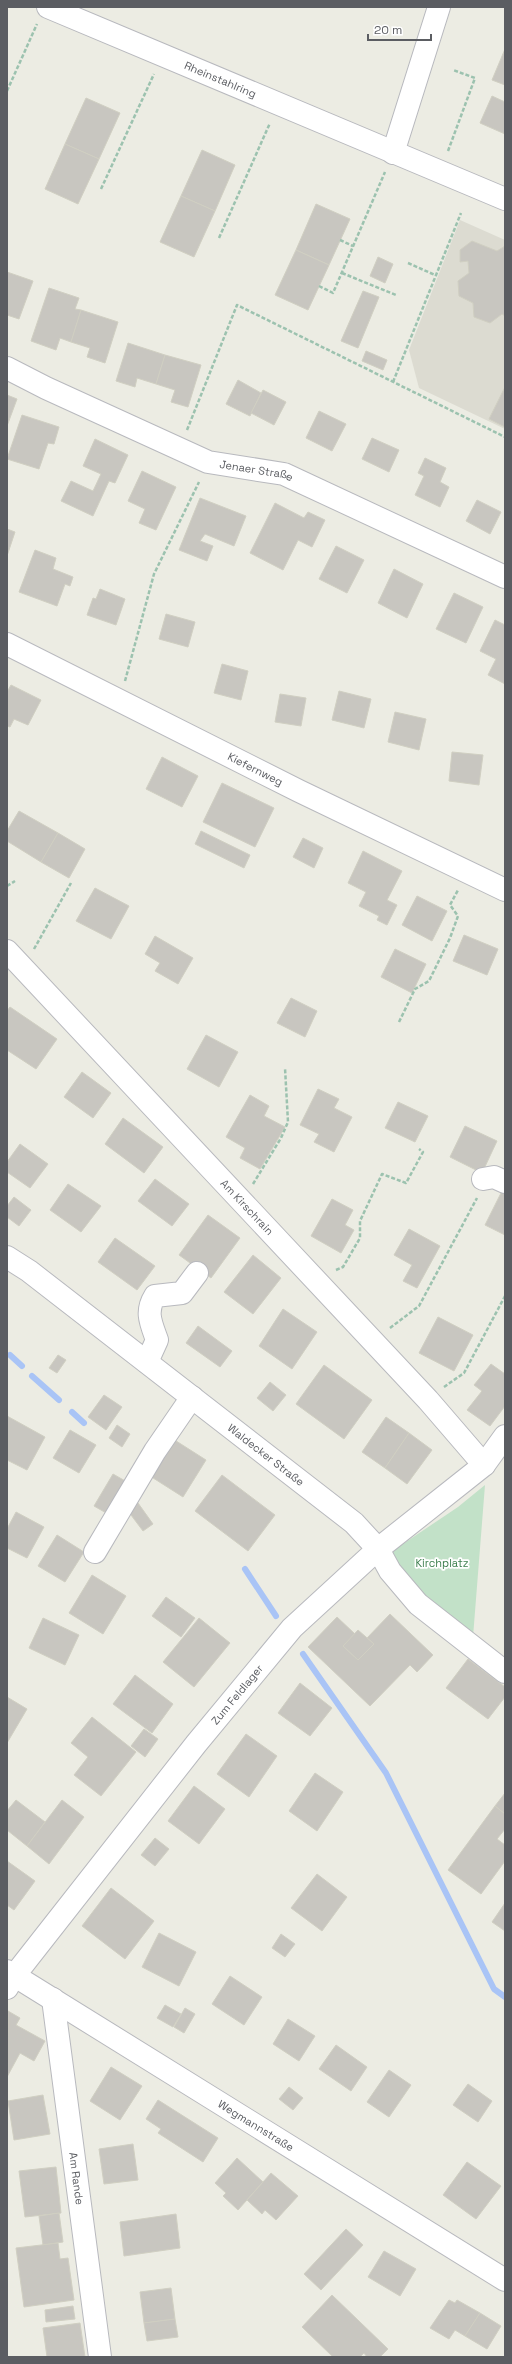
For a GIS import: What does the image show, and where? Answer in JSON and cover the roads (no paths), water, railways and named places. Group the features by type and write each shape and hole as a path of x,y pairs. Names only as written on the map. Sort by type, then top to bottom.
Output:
{"street":[{"path":"393,153 439,7"},
{"name":"Rheinstahlring","path":"44,13 162,55 505,199"},
{"name":"Jenaer Straße","path":"7,368 46,388 208,462 284,474 505,577"},
{"name":"Kiefernweg","path":"7,644 299,791 505,890"},
{"name":"Am Kirschrain","path":"7,951 428,1400 484,1465"},
{"path":"483,1179 494,1177 505,1182"},
{"name":"Waldecker Straße","path":"7,1257 29,1271 354,1523 378,1549 390,1571 418,1604 505,1672"},
{"path":"147,1362 157,1340 148,1314 149,1305 154,1296 182,1293 197,1273"},
{"path":"95,1552 155,1451 192,1397"},
{"name":"Zum Feldlager","path":"9,1978 196,1744 292,1628 378,1549 484,1465 505,1436"},
{"name":"Wegmannstraße","path":"9,1978 53,1999 505,2280"},
{"name":"Am Rande","path":"53,1999 100,2357"}],"waterway":[{"path":"10,1355 22,1366"},
{"path":"32,1376 59,1400"},
{"path":"72,1412 84,1423"},
{"path":"245,1569 276,1616"},
{"path":"303,1654 386,1773 494,1989 505,1997"}],"park label":[{"name":"Kirchplatz","path":"442,1563"}]}
